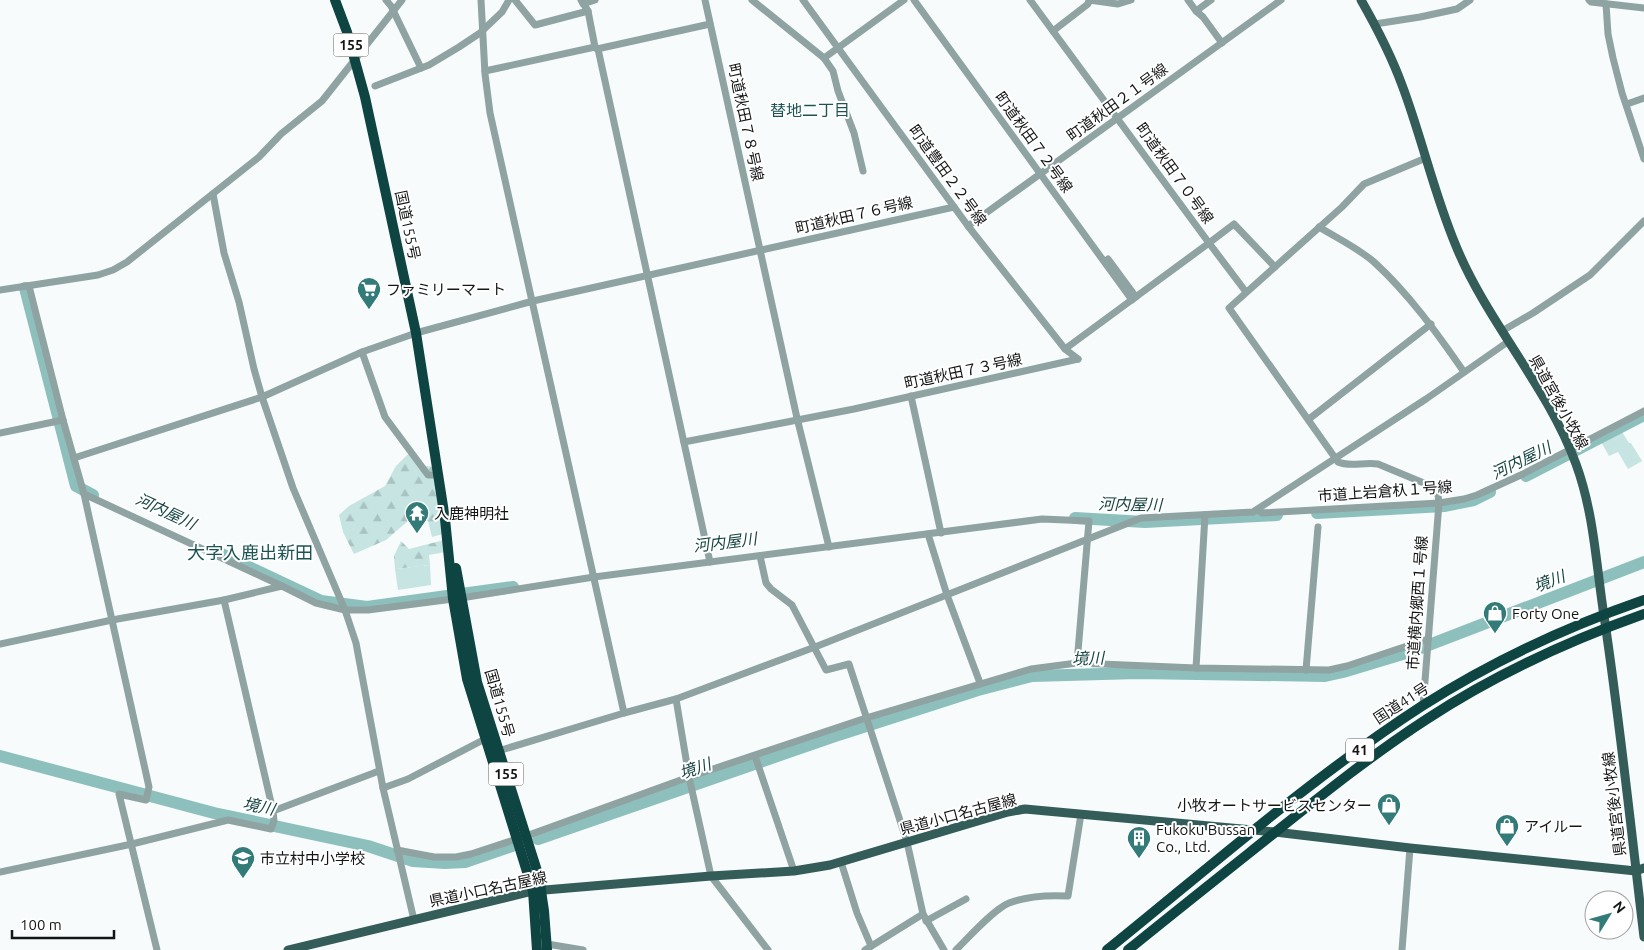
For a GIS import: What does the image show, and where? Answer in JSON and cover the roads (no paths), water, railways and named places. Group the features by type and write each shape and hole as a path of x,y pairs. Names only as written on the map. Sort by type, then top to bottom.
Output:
{"highway":[{"name":"国道155号","path":"335,0 355,60 367,106 416,333 453,568 467,679 516,838 537,890 547,947"},
{"name":"国道155号","path":"457,599 477,682 539,876 537,890 537,950"},
{"name":"国道41号","path":"1107,950 1314,783 1423,706 1514,655 1604,614 1644,600"},
{"name":"国道41号","path":"1128,950 1371,757 1435,714 1515,669 1606,628 1644,614"}],"main road":[{"name":"県道宮後小牧線","path":"1361,0 1375,24 1400,81 1458,253 1479,293 1554,416 1571,449 1590,511 1640,870 1644,937"},
{"name":"県道小口名古屋線","path":"288,950 310,947 537,890 794,871 840,862 1008,812 1038,810 1255,830 1410,848 1640,870"}],"street":[{"path":"386,0 394,11 421,68"},
{"path":"0,290 98,275 118,268 259,157 282,134 316,107 402,0"},
{"path":"482,0 485,73 490,113 624,713"},
{"path":"374,86 421,68 444,56 480,33 502,12 509,0"},
{"path":"515,0 535,25 588,11"},
{"path":"594,0 582,2 588,11 606,87 710,562"},
{"name":"町道秋田７８号線","path":"705,0 797,418 829,546"},
{"path":"752,0 824,58 833,71 838,91 854,133 863,172"},
{"name":"町道豊田２２号線","path":"803,0 968,226 1065,349 1078,360"},
{"path":"824,58 904,0"},
{"name":"町道秋田７２号線","path":"914,0 1042,172"},
{"path":"919,0 1134,298"},
{"name":"町道秋田７０号線","path":"1030,0 1209,243 1065,349"},
{"path":"1053,32 1088,4 1089,0 1118,4 1131,0"},
{"path":"1188,0 1222,43"},
{"path":"1196,11 1211,0"},
{"name":"町道秋田２１号線","path":"968,226 1281,0"},
{"path":"1375,24 1420,18 1458,9 1470,0"},
{"path":"1589,0 1591,2 1644,8"},
{"path":"1606,4 1608,34 1613,58 1622,93 1644,159"},
{"path":"485,73 710,24"},
{"path":"1627,104 1644,98"},
{"path":"1426,158 1364,184 1342,207 1229,308 1335,458 1342,464 1369,462 1385,466 1431,486 1438,495 1438,503"},
{"path":"213,194 224,252 239,302 262,398 293,488 345,610 356,643 379,771 414,920"},
{"name":"町道秋田７６号線","path":"74,458 262,398 362,352 416,333 533,301 954,207"},
{"path":"1502,331 1590,275 1644,221"},
{"path":"1246,292 1209,243 1234,224 1275,267"},
{"path":"1319,227 1374,262 1431,324 1464,372"},
{"path":"29,286 84,494 149,787 146,800 119,794 157,950"},
{"path":"1309,419 1431,324"},
{"path":"498,751 676,699 815,647 1141,518 1249,513 1258,510 1508,341"},
{"path":"362,352 385,417 428,475 439,475"},
{"name":"町道秋田７３号線","path":"684,442 797,418 854,409 1078,360"},
{"path":"911,396 941,533"},
{"name":"市道上岩倉杁１号線","path":"1258,510 1262,513 1464,500 1523,474 1644,411"},
{"path":"0,433 63,420"},
{"path":"84,494 316,603 345,610 368,610 457,599 594,577 1042,519 1089,521 1078,663"},
{"name":"市道横内郷西１号線","path":"1423,706 1438,503"},
{"path":"1196,668 1206,515"},
{"path":"1306,670 1318,527"},
{"path":"928,534 947,594 980,683"},
{"path":"760,556 766,583 792,605 826,670 849,664 907,842 923,914 944,950"},
{"path":"0,644 112,620 224,600 282,586"},
{"path":"0,872 132,844 228,820 271,829 274,821 273,811 224,600"},
{"path":"397,850 434,857 456,857 471,854 689,777 980,683 1031,669 1078,663 1196,668 1329,670 1428,639"},
{"path":"676,699 689,777 710,876 768,950"},
{"path":"383,788 408,779 485,739"},
{"path":"755,756 794,871"},
{"path":"273,811 379,771"},
{"path":"956,950 988,919 1008,903 1026,898 1068,896 1081,814"},
{"path":"1402,950 1410,848"},
{"path":"840,862 857,913 871,946"},
{"path":"926,922 966,899"},
{"path":"865,950 923,914"},
{"path":"547,947 583,950"}],"waterway":[{"name":"河内屋川","path":"25,288 76,486 93,495"},
{"name":"河内屋川","path":"1526,476 1644,415"},
{"name":"河内屋川","path":"1317,513 1444,506 1474,500 1490,492"},
{"name":"河内屋川","path":"1075,518 1145,522 1277,515"},
{"name":"河内屋川","path":"213,550 321,601 367,607 513,587"},
{"name":"境川","path":"538,839 832,737 978,690 1032,676 1138,673 1325,676 1416,650 1644,562"},
{"name":"境川","path":"0,756 214,813 368,846 413,861 465,862 512,846"}],"place":[{"name":"ファミリーマート","path":"369,310"},
{"name":"入鹿神明社","path":"417,534"},
{"name":"Forty One","path":"1495,634"},
{"name":"小牧オートサービスセンター","path":"1389,826"},
{"name":"アイルー","path":"1507,847"},
{"name":"Fukoku Bussan Co., Ltd.","path":"1139,859"},
{"name":"市立村中小学校","path":"243,879"}],"district":[{"name":"替地二丁目","path":"810,110"},
{"name":"大字入鹿出新田","path":"250,552"}]}
